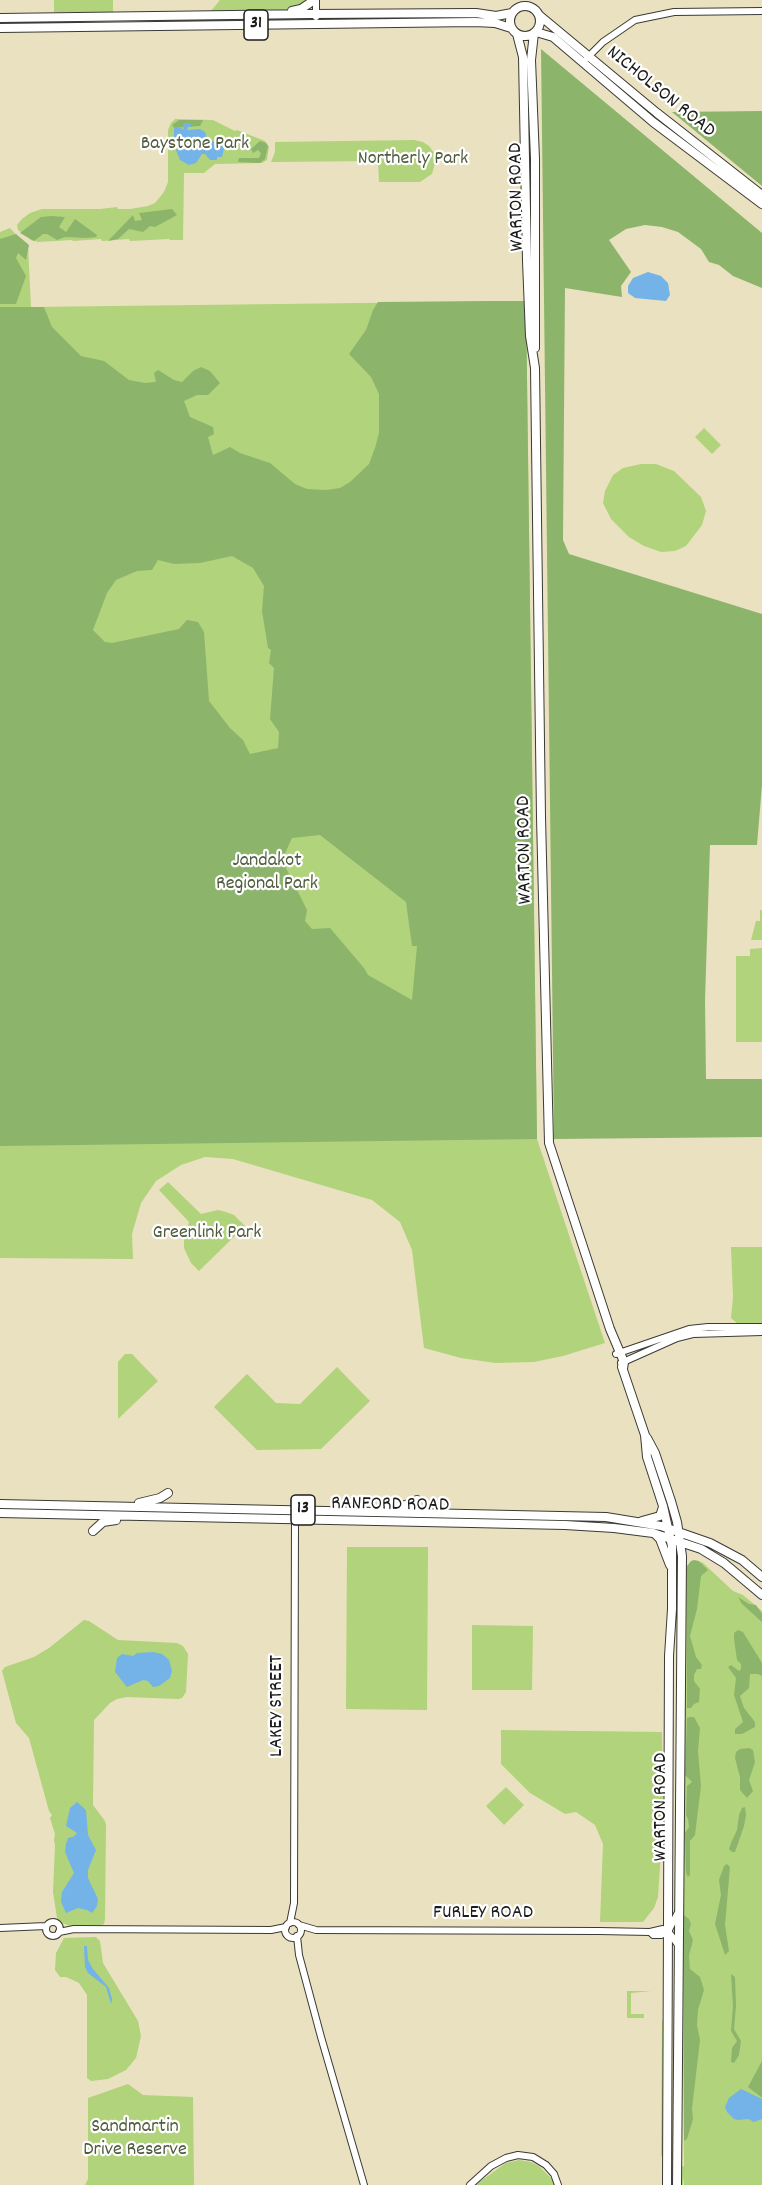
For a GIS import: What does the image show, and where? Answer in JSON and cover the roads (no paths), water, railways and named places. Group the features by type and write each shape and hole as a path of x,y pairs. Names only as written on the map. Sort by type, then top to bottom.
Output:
{"main road":[{"path":"531,0 540,23 535,32"},
{"path":"271,14 294,11 312,1"},
{"name":"31","path":"0,28 476,13 499,16 515,7 524,6 537,12"},
{"path":"514,31 510,20 515,7"},
{"name":"NICHOLSON ROAD","path":"537,12 587,62 653,122 762,204"},
{"name":"31","path":"0,18 271,14 313,19 495,23 525,36 535,32"},
{"name":"WARTON ROAD","path":"514,31 523,57 527,261 530,336 534,360"},
{"name":"NICHOLSON ROAD","path":"535,32 553,37 762,195"},
{"name":"WARTON ROAD","path":"535,32 531,60 537,336 534,360 549,1143 610,1329 612,1343 621,1360 645,1435 647,1457 674,1535 668,1726 667,2185"},
{"path":"534,141 530,155 525,160 534,171"},
{"name":"WARTON ROAD","path":"645,1435 656,1453 681,1560 677,2185"},
{"path":"130,1506 160,1498 168,1493"},
{"path":"376,1512 417,1500"},
{"name":"RANFORD ROAD","path":"0,1504 606,1517 639,1521 674,1535 725,1550 762,1576"},
{"path":"639,1521 660,1516 663,1506"},
{"name":"RANFORD ROAD","path":"0,1513 295,1521 573,1525 614,1528 674,1535 714,1556 762,1595"},
{"path":"540,1515 547,1519 570,1520 573,1525"},
{"path":"93,1531 99,1524 116,1520 122,1516"},
{"path":"653,1533 660,1539 672,1571"},
{"path":"681,1560 693,1551 714,1556"},
{"path":"668,1726 679,1726"},
{"path":"667,1836 671,1796 679,1793"}],"street":[{"path":"312,1 313,19"},
{"path":"587,62 608,40 634,20 674,12 762,11"},
{"path":"621,1360 685,1333 708,1327 762,1327"},
{"path":"685,1333 762,1332"},
{"name":"LAKEY STREET","path":"296,1510 294,1930 364,2185"},
{"path":"678,1911 668,1932 678,1945"},
{"name":"FURLEY ROAD","path":"46,1929 52,1922 59,1929 650,1932 663,1929 668,1932"},
{"name":"FURLEY ROAD","path":"0,1928 46,1929 54,1935 59,1929"},
{"path":"470,2185 491,2166 518,2155 533,2157 546,2165 554,2174 558,2185"}],"water":[{"path":"183,123 190,123 192,126 187,130 200,129 205,132 207,138 202,149 212,141 221,144 224,149 222,157 210,160 202,154 196,163 189,165 180,160 176,150 179,144 174,138 174,129 175,127 184,129"},
{"path":"648,272 661,276 668,283 670,295 666,301 635,298 628,293 628,286 633,278"},
{"path":"137,1653 162,1654 169,1660 172,1671 170,1678 159,1686 153,1687 148,1681 143,1680 127,1687 115,1672 117,1658 122,1654 133,1656"},
{"path":"77,1802 86,1810 88,1835 96,1850 88,1870 88,1878 98,1899 97,1906 92,1913 78,1908 66,1913 61,1902 62,1892 74,1873 65,1852 68,1838 77,1833 66,1826 70,1808"},
{"path":"84,1946 87,1946 88,1960 93,1969 109,1988 111,2004 106,1987 88,1973 85,1967"},
{"path":"741,2089 762,2099 762,2119 754,2122 748,2119 738,2120 727,2112 725,2107 729,2098"}],"park label":[{"name":"Baystone Park","path":"195,145"},
{"name":"Northerly Park","path":"413,160"},
{"name":"Jandakot Regional Park","path":"267,874"},
{"name":"Greenlink Park","path":"207,1234"},
{"name":"Sandmartin Drive Reserve","path":"135,2140"}]}
